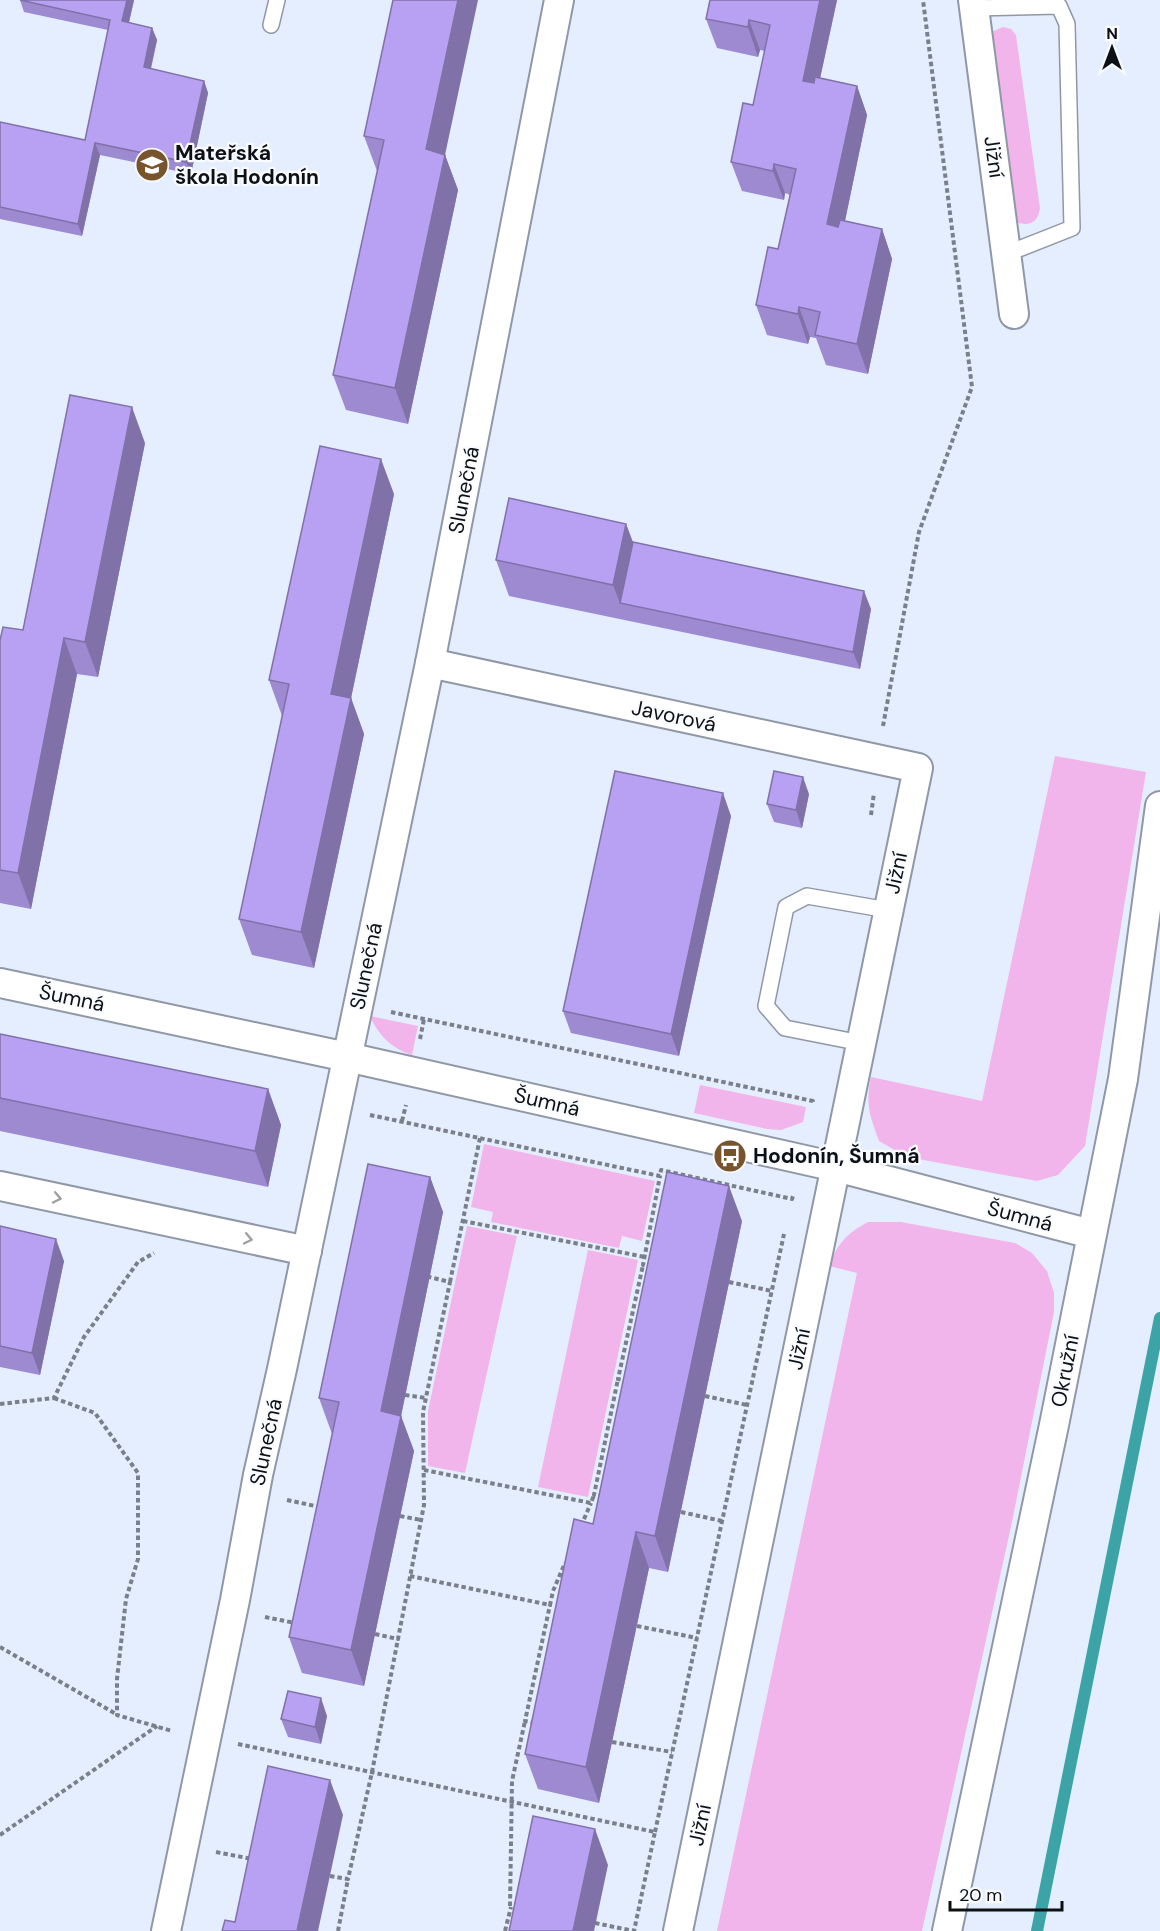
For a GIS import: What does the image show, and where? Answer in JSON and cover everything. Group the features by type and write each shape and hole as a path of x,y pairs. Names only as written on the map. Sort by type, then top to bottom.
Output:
{"street":[{"name":"Slunečná","path":"166,1931 258,1475 430,663 559,0"},
{"name":"Jižní","path":"973,4 1014,314"},
{"name":"Javorová","path":"430,663 918,768"},
{"name":"Jižní","path":"678,1931 918,768"},
{"name":"Okružní","path":"947,1931 1054,1425 1123,1079 1160,806"},
{"name":"Šumná","path":"0,983 347,1057 836,1167 1091,1234"},
{"path":"0,1186 307,1251"}],"lane":[{"path":"271,26 277,0"},
{"path":"973,4 1059,6 1067,24 1072,228 1006,254"},
{"path":"861,1043 785,1028 766,1006 768,994 786,907 807,896 888,910"}],"path":[{"path":"871,816 878,760 919,531 972,387 923,0"},
{"path":"813,1101 815,1091"},
{"path":"338,1931 372,1772 424,1505 423,1412 480,1138"},
{"path":"577,1536 594,1495 660,1176"},
{"path":"789,1210 792,1198"},
{"path":"463,1221 645,1257"},
{"path":"54,1398 84,1337 138,1262 195,1228"},
{"path":"595,1923 634,1931 784,1233"},
{"path":"643,1264 659,1268"},
{"path":"429,1277 450,1281"},
{"path":"729,1281 772,1291"},
{"path":"618,1379 635,1383"},
{"path":"405,1395 426,1398"},
{"path":"705,1396 747,1405"},
{"path":"0,1404 54,1398 95,1413 138,1473 138,1559 126,1599 117,1679 117,1715"},
{"path":"424,1470 591,1503"},
{"path":"594,1495 610,1498"},
{"path":"280,1498 325,1508"},
{"path":"681,1512 722,1521"},
{"path":"400,1516 421,1520"},
{"path":"505,1931 510,1906 512,1781 550,1604 567,1558"},
{"path":"410,1576 559,1604"},
{"path":"255,1615 300,1624"},
{"path":"637,1626 697,1638"},
{"path":"375,1634 398,1639"},
{"path":"0,1647 117,1715 205,1742 231,1742 655,1832"},
{"path":"525,1721 542,1725"},
{"path":"0,1835 157,1726"},
{"path":"612,1742 672,1752"},
{"path":"330,1876 348,1879"},
{"path":"510,1906 522,1909"}],"shaded area":[{"path":"1003,27 1011,29 1016,35 1040,208 1035,220 1029,224 1015,222 989,33"},
{"path":"1055,756 1146,772 1085,1146 1058,1175 1037,1181 907,1157 879,1141 869,1110 868,1095 871,1077 982,1101"},
{"path":"370,1016 418,1026 412,1055 386,1040"},
{"path":"700,1085 806,1107 803,1122 781,1130 767,1129 694,1113"},
{"path":"484,1144 655,1181 642,1241 622,1236 619,1248 491,1222 493,1212 471,1207"},
{"path":"868,1222 901,1222 1015,1243 1032,1253 1047,1271 1054,1293 1054,1312 1012,1522 922,1931 717,1931 857,1273 829,1266 844,1240 854,1230"},
{"path":"467,1226 517,1236 465,1473 428,1466 428,1411"},
{"path":"588,1250 638,1260 588,1497 538,1487"}],"building":[{"path":"20,0 127,0 122,21 152,28 144,67 204,81 186,162 95,143 78,224 0,207 0,122 85,140 110,20"},
{"path":"393,0 458,0 426,149 445,155 395,388 333,375 384,140 364,136"},
{"path":"710,0 820,0 803,81 814,83 815,77 857,86 827,224 838,227 840,220 882,229 857,344 815,335 820,312 799,307 798,314 756,305 768,247 778,249 796,169 774,164 773,171 731,162 743,103 753,105 770,25 749,20 748,27 706,19"},
{"path":"70,395 132,407 85,642 64,638 18,873 0,870 0,640 3,627 23,630"},
{"path":"320,446 381,459 331,694 351,698 301,932 239,919 289,684 269,680"},
{"path":"509,498 626,524 613,585 496,560"},
{"path":"633,542 864,591 853,652 620,603"},
{"path":"615,771 723,793 671,1034 563,1011"},
{"path":"774,771 803,777 796,810 767,804"},
{"path":"0,1034 268,1089 255,1151 0,1098"},
{"path":"368,1164 430,1177 381,1411 401,1416 351,1650 289,1637 339,1402 319,1398"},
{"path":"667,1172 729,1186 655,1536 636,1532 586,1767 525,1754 574,1519 593,1524"},
{"path":"0,1226 56,1239 32,1353 0,1346"},
{"path":"288,1691 321,1698 315,1727 281,1719"},
{"path":"268,1766 330,1780 297,1931 222,1931 225,1920 235,1922"},
{"path":"533,1816 595,1829 573,1931 509,1931"}],"waterway":[{"path":"1037,1931 1160,1318"}],"place":[{"name":"Mateřská škola Hodonín","path":"152,165"},
{"name":"Hodonín, Šumná","path":"730,1156"}]}
